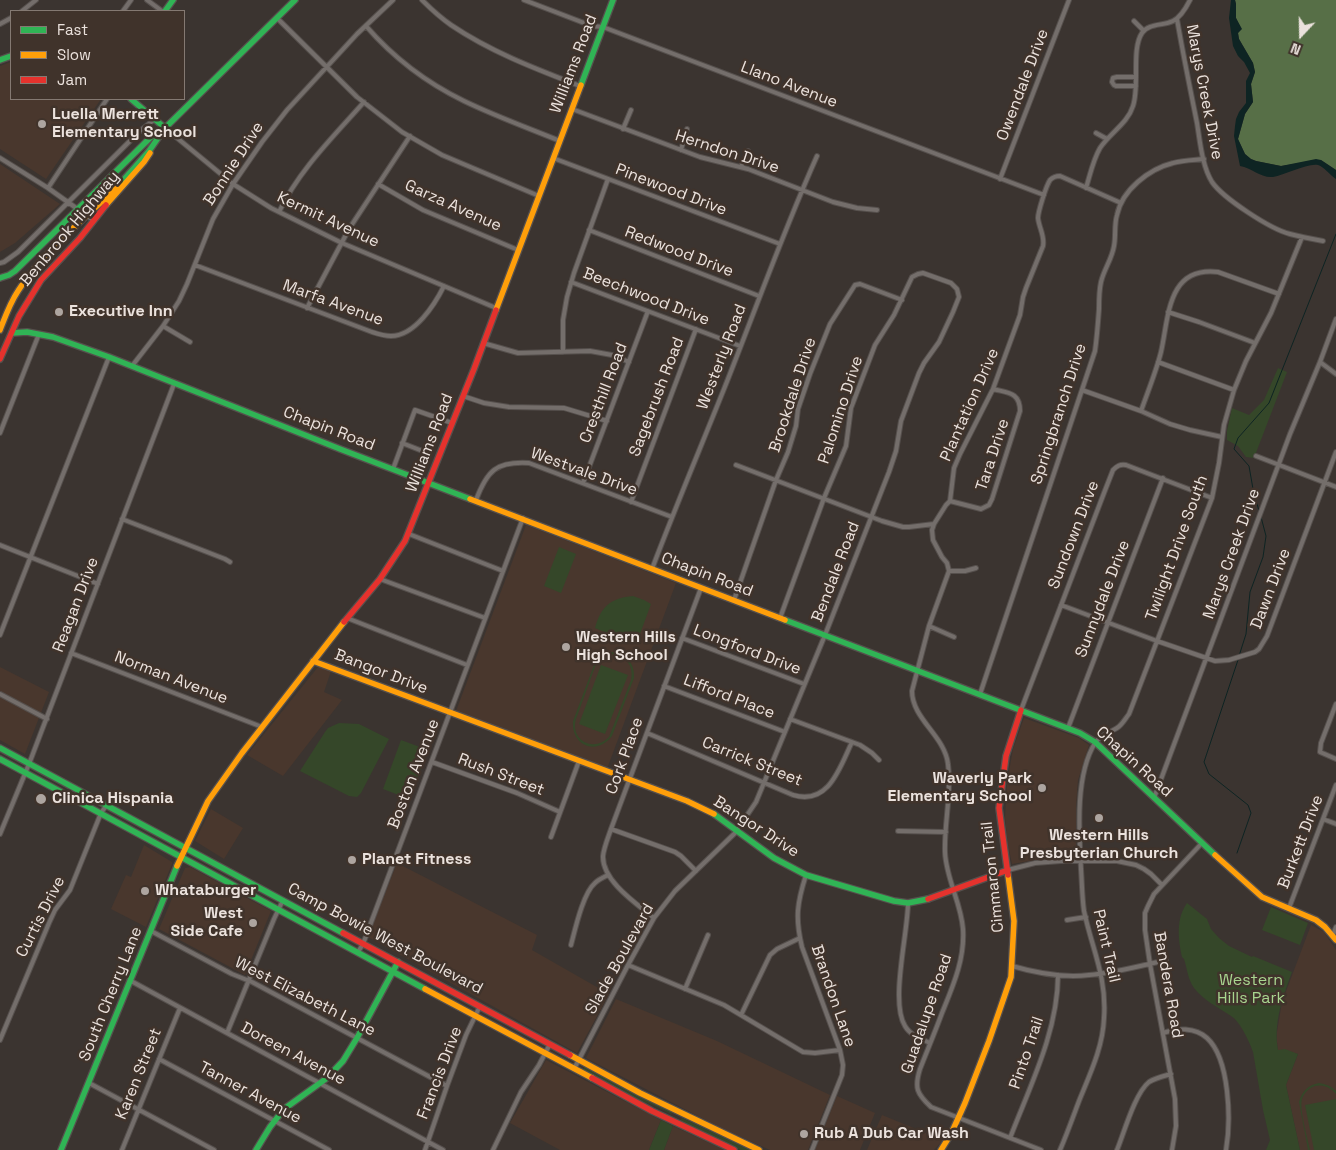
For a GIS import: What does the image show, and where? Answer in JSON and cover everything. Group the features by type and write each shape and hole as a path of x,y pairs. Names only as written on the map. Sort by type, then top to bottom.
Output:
{"street":[{"path":"23,10 36,0"},
{"path":"147,0 162,10"},
{"path":"165,10 173,0"},
{"name":"Benbrook Highway","path":"0,360 28,300 41,280 80,238 93,220 144,162 165,128 295,0"},
{"name":"Bonnie Drive","path":"132,366 163,326 179,301 214,219 233,184 262,142 278,121 366,26 393,0"},
{"path":"422,0 450,24 491,48 517,62 580,86"},
{"name":"Llano Avenue","path":"524,0 592,26 603,27 1044,196"},
{"name":"Williams Road","path":"186,848 214,792 346,618 380,579 409,534 613,0"},
{"name":"Owendale Drive","path":"1000,179 1069,0"},
{"name":"Marys Creek Drive","path":"1190,0 1177,19 1204,159 1211,180 1226,197 1270,225 1289,234 1323,241"},
{"path":"277,18 364,102 402,132 442,155 539,196"},
{"path":"1121,203 1086,188 1097,155 1107,139 1132,111 1136,86 1136,52 1140,37 1150,27 1177,19"},
{"path":"1134,21 1144,31"},
{"path":"366,26 393,52 444,90 478,107 560,141"},
{"path":"1136,78 1117,77 1113,78 1112,82 1116,86 1136,86"},
{"path":"48,188 106,100"},
{"path":"132,100 165,128"},
{"path":"279,212 284,201 304,172 364,102"},
{"name":"Herndon Drive","path":"572,109 700,157 741,167 833,202 857,208 877,210"},
{"path":"623,129 631,110"},
{"name":"Benbrook Highway","path":"0,263 18,252 141,130 156,119"},
{"name":"Benbrook Highway","path":"0,278 15,271 155,133 165,128"},
{"name":"Kermit Avenue","path":"165,128 233,184 279,212 342,243 496,308"},
{"path":"681,150 688,129"},
{"path":"1096,133 1107,139"},
{"path":"308,308 342,243 410,136"},
{"name":"Benbrook Highway","path":"0,330 11,305 33,272 154,146"},
{"path":"741,167 748,151"},
{"name":"Westerly Road","path":"652,569 801,190 817,156"},
{"path":"0,158 48,188 93,220"},
{"name":"Pinewood Drive","path":"553,158 780,244"},
{"name":"Springbranch Drive","path":"980,694 1095,351 1100,283 1114,248 1116,217 1121,203 1133,187 1159,168 1171,163 1204,159"},
{"name":"Plantation Drive","path":"934,524 950,501 954,468 993,389 1020,315 1026,288 1043,246 1044,240 1038,217 1049,182 1054,177 1060,176 1086,188"},
{"path":"563,352 563,320 571,282 608,180"},
{"name":"Garza Avenue","path":"378,184 423,210 518,250"},
{"name":"Redwood Drive","path":"589,230 759,296"},
{"name":"Twilight Drive South","path":"1096,742 1119,727 1129,714 1212,498 1220,462 1227,412 1234,390 1271,313 1302,237"},
{"name":"Marfa Avenue","path":"195,265 372,332 392,336 406,332 414,327 434,306 444,286"},
{"path":"1141,410 1158,362 1168,312 1177,288 1181,283 1194,274 1204,271 1218,272 1279,294"},
{"name":"Bendale Road","path":"824,636 896,451 900,421 919,373 939,342 959,297 957,288 951,283 923,273 918,274"},
{"name":"Palomino Drive","path":"780,618 824,498 846,446 851,408 875,345 894,315 912,277 918,274"},
{"name":"Beechwood Drive","path":"571,282 740,346"},
{"name":"Brookdale Drive","path":"776,480 788,452 796,426 798,409 810,374 830,324 855,285 860,284 902,300"},
{"name":"Cresthill Road","path":"583,483 648,311"},
{"path":"1168,312 1255,343"},
{"name":"Marys Creek Drive","path":"1154,798 1290,434 1336,319"},
{"path":"163,326 190,342"},
{"name":"Sagebrush Road","path":"631,502 696,329"},
{"name":"Chapin Road","path":"12,333 24,332 53,337 109,357 174,384 824,636 918,670 1080,733 1096,742 1202,844 1260,895 1316,920 1334,938"},
{"path":"0,433 39,334"},
{"path":"483,343 518,353 590,351 612,355 629,362"},
{"path":"0,635 109,357"},
{"path":"1158,362 1234,390"},
{"path":"1320,362 1336,374"},
{"name":"Reagan Drive","path":"0,834 47,719 174,384"},
{"name":"Tara Drive","path":"950,501 981,509 989,505 992,499 1020,411 1020,403 1017,397 1013,394 993,389"},
{"path":"1082,390 1141,410 1183,428 1222,438"},
{"path":"463,396 484,403 509,407 564,408 607,421"},
{"path":"393,468 415,410 452,423"},
{"path":"402,444 425,452"},
{"name":"Dawn Drive","path":"1061,605 1206,659 1219,662 1255,652 1267,636 1336,452"},
{"path":"1256,456 1336,487"},
{"name":"Westvale Drive","path":"476,500 482,484 489,473 507,464 529,463 672,518"},
{"name":"Sundown Drive","path":"1021,710 1113,470 1119,465 1126,464 1212,498"},
{"path":"736,465 870,517 903,527 934,524 932,530 933,540 950,571 929,626 918,670"},
{"name":"Sunnydale Drive","path":"1068,728 1163,478"},
{"path":"734,600 776,480"},
{"name":"Boston Avenue","path":"358,952 363,944 432,762 522,518"},
{"path":"122,519 230,562"},
{"path":"409,534 503,571"},
{"path":"0,545 98,584"},
{"path":"950,571 965,571 976,568"},
{"path":"380,579 485,618"},
{"name":"Cork Place","path":"608,875 604,865 603,855 605,846 701,588"},
{"path":"346,618 467,665"},
{"path":"929,626 954,637"},
{"name":"Slade Boulevard","path":"574,1069 654,918 676,891 738,831 756,802 824,636"},
{"name":"Longford Drive","path":"682,638 804,684"},
{"name":"Norman Avenue","path":"72,653 262,727"},
{"name":"Bangor Drive","path":"313,661 703,808 774,858 806,875 817,880 886,899 908,903 922,900 953,888 1035,863 1117,861 1144,869 1162,885"},
{"name":"Guadalupe Road","path":"918,670 912,691 913,702 943,747 948,764 946,867 963,930 961,960 957,977 917,1080 918,1089 920,1096 931,1107 1041,1150"},
{"name":"Lifford Place","path":"664,686 785,732"},
{"path":"0,694 47,719"},
{"path":"1336,704 1321,743 1320,752 1336,759"},
{"name":"Cimmaron Trail","path":"942,1150 951,1134 989,1041 1007,990 1012,966 1014,921 998,808 1006,756 1021,710"},
{"path":"790,719 866,748 879,760"},
{"name":"Carrick Street","path":"646,733 765,783 798,796 808,797 831,784 852,742"},
{"name":"Paint Trail","path":"1060,1150 1092,1070 1102,1037 1104,1018 1101,974 1082,898 1080,862 1080,794 1088,760 1096,742"},
{"name":"Camp Bowie West Boulevard","path":"0,748 579,1060 680,1113 759,1150"},
{"name":"Camp Bowie West Boulevard","path":"0,759 652,1111 734,1150"},
{"path":"551,837 579,761"},
{"name":"Rush Street","path":"432,762 517,793 560,812"},
{"name":"Burkett Drive","path":"1289,908 1336,785"},
{"name":"Curtis Drive","path":"0,1040 49,923 55,910 70,890 101,813 106,806"},
{"path":"1323,819 1336,824"},
{"path":"611,829 675,852 696,871"},
{"path":"898,831 946,832"},
{"name":"Bandera Road","path":"1172,1150 1176,1126 1175,1100 1150,964 1145,930 1146,913 1151,899 1162,885 1202,844"},
{"name":"South Cherry Lane","path":"61,1150 186,848"},
{"path":"571,945 588,893 594,883 608,875 620,889 654,918"},
{"name":"Brandon Lane","path":"806,875 800,892 797,910 800,938 840,1050 843,1065 842,1075 812,1150"},
{"path":"227,1033 283,900"},
{"path":"908,903 900,975 900,1015 911,1034 930,1043"},
{"path":"1067,920 1086,917"},
{"path":"1334,938 1336,927"},
{"name":"West Elizabeth Lane","path":"151,931 447,1086"},
{"path":"685,989 708,935"},
{"path":"741,1015 770,955 777,949 800,938"},
{"path":"1012,966 1069,976 1101,974 1166,960"},
{"path":"256,1150 274,1121 290,1104 321,1083 339,1066 357,1038 398,962"},
{"path":"628,965 718,1002 803,1052 815,1053 840,1050"},
{"name":"Pinto Trail","path":"1010,1138 1049,1036 1056,1003 1058,975"},
{"name":"Doreen Avenue","path":"131,981 443,1150"},
{"name":"Francis Drive","path":"425,1150 466,1035 480,1006"},
{"name":"Karen Street","path":"122,1150 180,1008"},
{"path":"1163,1033 1177,1029 1196,1031 1207,1037 1216,1050 1222,1067 1228,1097 1226,1150"},
{"path":"492,1150 521,1092 550,1044"},
{"name":"Tanner Avenue","path":"159,1058 329,1150"},
{"path":"1117,1150 1142,1091 1150,1082 1171,1074"},
{"path":"89,1083 214,1150"},
{"path":"652,1111 675,1118 680,1113"}],"shaded area":[{"name":"Luella Merrett Elementary School","path":"10,62 10,100 100,100 46,179 0,149 0,66"},
{"path":"0,164 60,204 15,243 0,252"},
{"name":"Western Hills High School","path":"526,525 676,583 607,769 456,711"},
{"path":"0,667 49,692 25,754 0,740"},
{"path":"318,667 331,671 324,692 342,700 283,776 247,755"},
{"name":"Waverly Park Elementary School","path":"1024,718 1079,738 1089,745 1078,780 1076,857 1047,858 1012,864 1005,818 1007,783 1013,749"},
{"path":"211,809 243,828 224,859 195,841"},
{"path":"144,845 172,862 146,927 111,909 126,875 131,877"},
{"path":"397,863 537,935 532,950 609,994 577,1053 368,937"},
{"path":"190,867 271,911 245,975 159,929 185,868"},
{"path":"1311,925 1324,932 1336,950 1336,1150 1300,1150 1286,1085 1298,1054 1278,1050 1277,1042 1282,1002"},
{"path":"616,999 717,1041 830,1095 808,1150 770,1150 719,1127 586,1058"},
{"path":"546,1060 661,1120 649,1150 560,1150 510,1123"},
{"path":"837,1096 875,1113 860,1150 815,1150"},
{"path":"882,1115 943,1140 934,1150 867,1150"},
{"path":"673,1126 725,1150 664,1150"}],"green space":[{"path":"1235,0 1336,0 1336,170 1321,160 1281,166 1256,161 1245,154 1238,139 1245,114 1253,102 1251,84 1255,72 1253,63 1239,39 1238,33 1241,29 1236,18"},
{"path":"1278,368 1287,372 1254,458 1246,457 1238,446 1227,440 1232,408 1249,415 1264,400"},
{"path":"559,547 576,554 561,593 544,586"},
{"path":"633,596 651,604 640,634 635,639 625,641 595,628 600,614 608,604"},
{"path":"611,652 621,654 631,663 634,678 612,736 606,742 593,747 586,745 576,737 573,730 573,721 597,657","holes":["614,654 619,655 629,663 632,675 609,737 603,742 596,744 584,742 576,733 576,719 596,664 602,658"]},
{"path":"601,665 628,675 605,734 579,724"},
{"path":"339,723 359,724 389,739 361,793 357,797 349,796 300,771 328,728"},
{"path":"401,740 428,750 409,799 383,789"},
{"name":"Western Hills Park","path":"1187,903 1207,919 1211,929 1229,946 1292,972 1280,1010 1277,1040 1278,1050 1285,1049 1298,1054 1286,1085 1300,1150 1266,1150 1270,1140 1250,1043 1234,1019 1207,1000 1194,988 1182,957 1179,929 1181,915"},
{"path":"1271,907 1308,923 1300,945 1262,930"},
{"path":"584,1067 672,1113 636,1099 583,1070"},
{"path":"1319,1083 1332,1088 1336,1091 1336,1094 1327,1087 1318,1086 1309,1089 1302,1099 1304,1124 1310,1150 1308,1150 1299,1102 1306,1089"},
{"path":"1336,1099 1336,1150 1314,1150 1305,1105"},
{"path":"682,1118 750,1150 740,1150 680,1121"},
{"path":"661,1120 673,1126 664,1150 649,1150"}],"water":[{"path":"1231,0 1235,0 1236,18 1242,29 1238,33 1239,39 1253,63 1255,72 1251,84 1253,102 1245,114 1238,139 1245,154 1256,161 1281,166 1316,159 1321,160 1336,170 1336,179 1318,165 1308,166 1273,177 1264,176 1240,166 1234,136 1235,126 1239,112 1246,103 1246,81 1250,73 1233,46 1229,18"}],"waterway":[{"path":"1259,511 1249,466 1234,449 1238,438 1269,403 1336,234"},
{"path":"1239,656 1246,634 1250,592 1263,557 1266,536 1261,517"},
{"path":"1237,853 1251,813 1248,805 1209,774 1204,762 1238,660"}],"traffic: fast":[{"path":"166,10 173,0"},
{"path":"119,185 149,151 165,128 295,0"},
{"path":"581,85 613,0"},
{"path":"0,60 10,56"},
{"path":"132,100 165,128"},
{"path":"0,278 15,271 155,133 164,129"},
{"path":"12,333 27,332 53,337 109,357 470,499"},
{"path":"785,620 1080,733 1095,742 1215,855"},
{"path":"0,748 343,933"},
{"path":"0,759 425,989"},
{"path":"714,814 774,858 806,875 894,901 908,903 928,899"},
{"path":"61,1150 177,866"},
{"path":"256,1150 284,1109 327,1078 343,1061 398,962"}],"traffic: slow":[{"path":"496,310 581,85"},
{"path":"106,205 150,153"},
{"path":"0,330 15,296 28,276 52,248 119,185"},
{"path":"470,499 785,620"},
{"path":"177,866 208,801 242,753 344,622"},
{"path":"313,661 687,801 714,814"},
{"path":"1215,855 1262,897 1316,920 1336,940"},
{"path":"941,1150 951,1134 965,1103 1011,977 1014,921 1008,875"},
{"path":"425,989 592,1078"},
{"path":"570,1055 640,1093 759,1150"}],"traffic: jam":[{"path":"0,359 19,316 41,280 80,238 106,205"},
{"path":"344,622 380,579 405,541 496,310"},
{"path":"1008,875 999,808 1006,756 1021,710"},
{"path":"928,899 1008,870"},
{"path":"343,933 570,1055"},
{"path":"592,1078 652,1111 734,1150"}],"place":[{"name":"Luella Merrett Elementary School","path":"42,124"},
{"name":"Executive Inn","path":"59,312"},
{"name":"Western Hills High School","path":"566,647"},
{"name":"Waverly Park Elementary School","path":"1042,788"},
{"name":"Clinica Hispania","path":"41,799"},
{"name":"Western Hills Presbyterian Church","path":"1099,818"},
{"name":"Planet Fitness","path":"352,860"},
{"name":"Whataburger","path":"145,891"},
{"name":"West Side Cafe","path":"253,923"},
{"name":"Rub A Dub Car Wash","path":"804,1134"}]}
